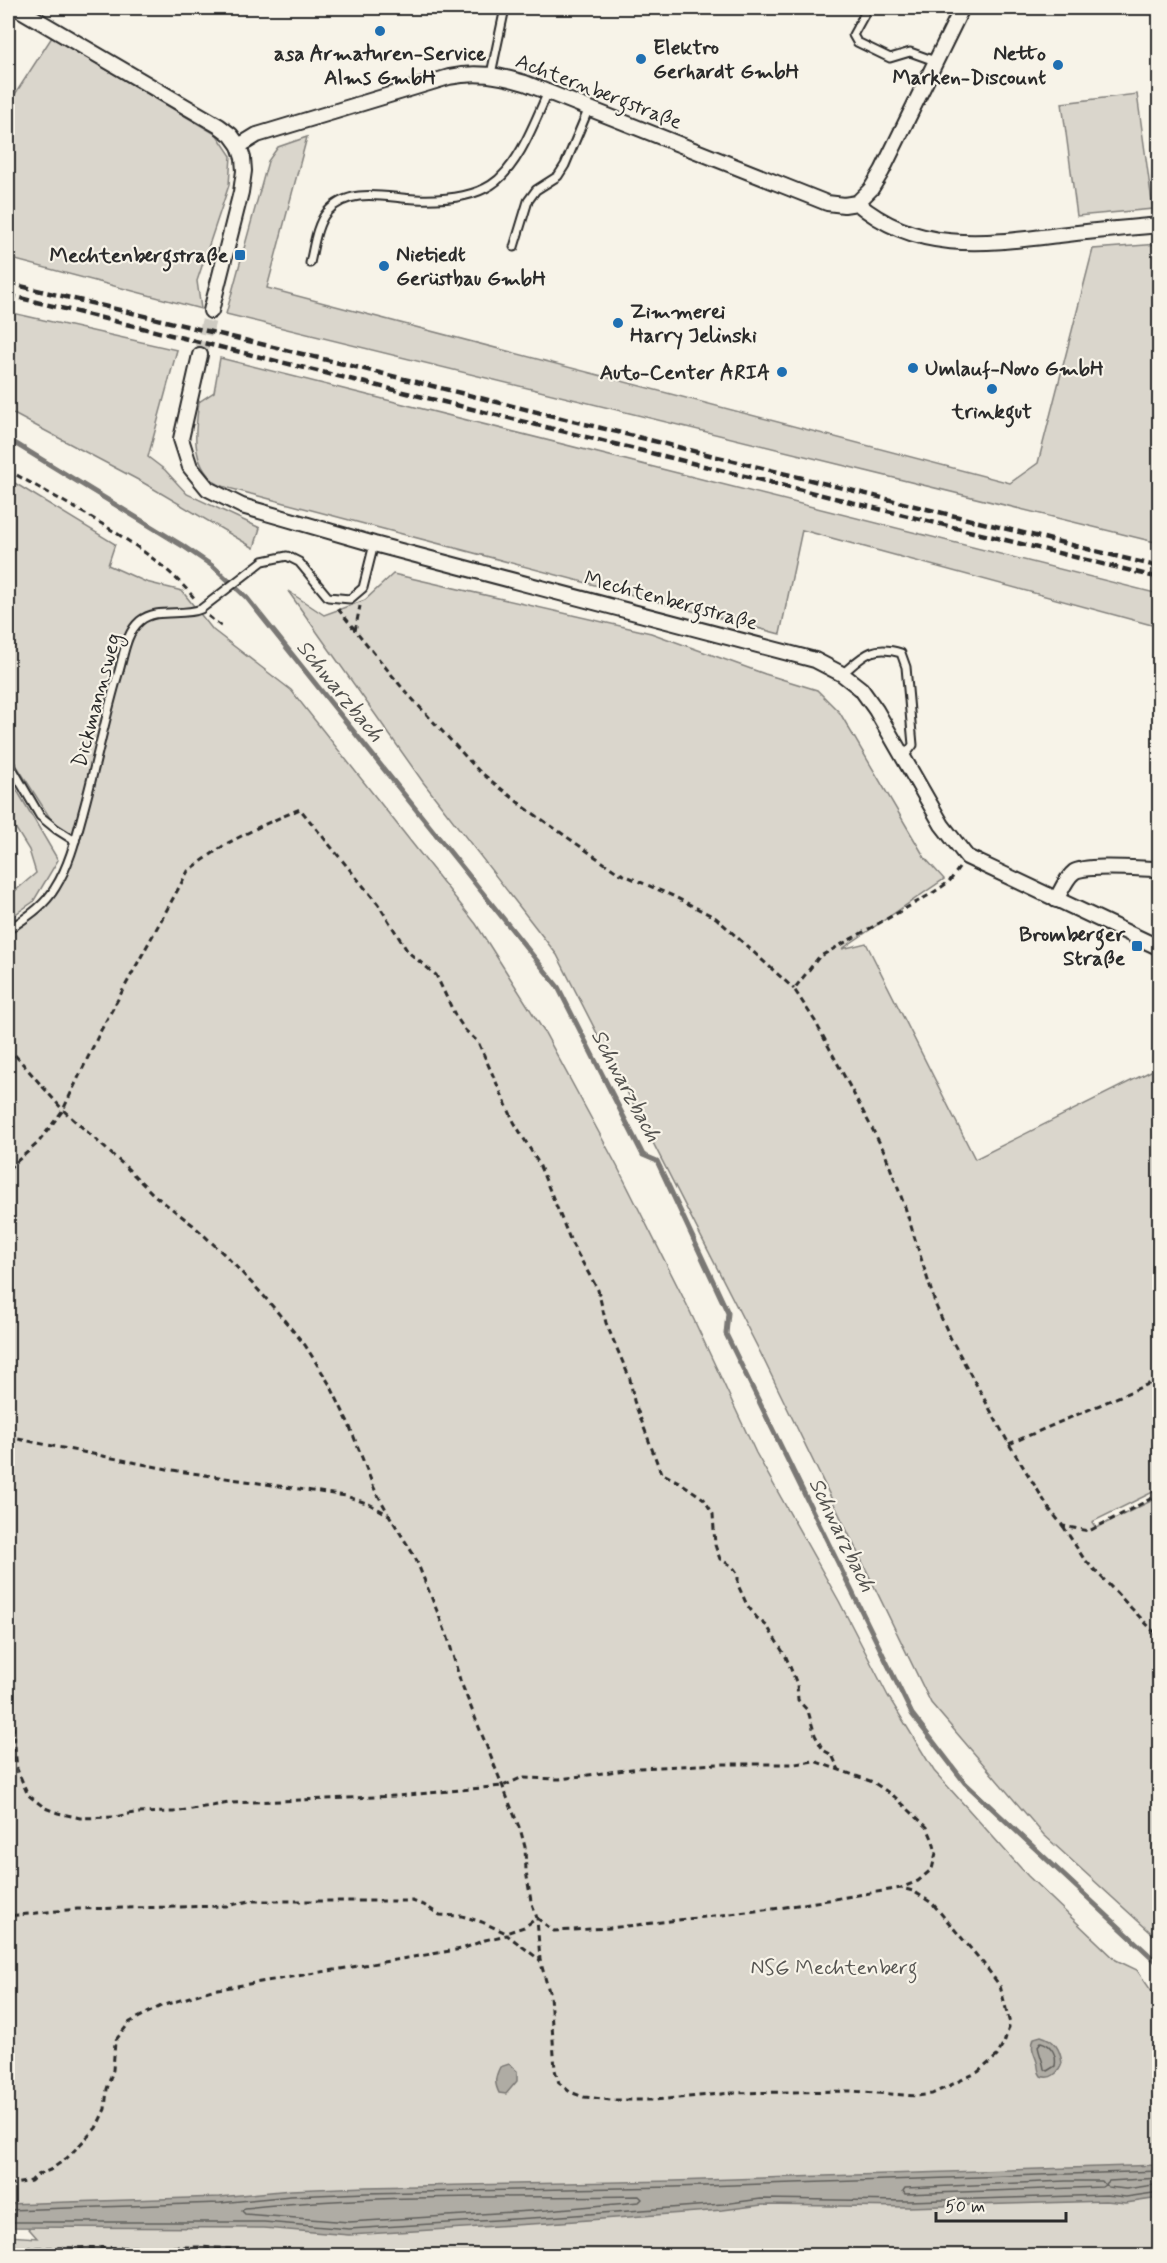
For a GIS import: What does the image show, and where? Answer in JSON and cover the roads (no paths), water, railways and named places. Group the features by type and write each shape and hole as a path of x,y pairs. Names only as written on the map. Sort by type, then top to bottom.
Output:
{"street":[{"path":"17,8 219,126 231,135 239,146 244,171 241,192 211,311"},
{"path":"962,8 882,171 871,189 857,202 873,216 894,228 918,237 977,244 1160,225"},
{"name":"Achternbergstraße","path":"239,146 257,135 449,77 464,74 491,74 548,92 827,203 844,206 857,202"},
{"name":"Mechtenbergstraße","path":"200,355 181,439 189,467 208,489 242,506 374,544 815,660 842,674 861,689 876,710 942,825 968,857 1160,948"},
{"path":"1056,900 1067,880 1075,872 1090,868 1160,869"}],"lane":[{"path":"491,74 505,8"},
{"path":"864,15 853,35 857,42 890,58 910,52 935,61"},
{"path":"309,263 318,228 327,212 339,203 362,196 385,195 445,200 490,186 512,164 548,92"},
{"path":"514,247 528,201 536,190 558,176 565,165 589,108"},
{"name":"Dickmannsweg","path":"8,930 30,915 54,890 75,841 130,632 147,616 192,613 201,609 263,561 287,556 299,562 328,597 350,599 363,588 374,544"},
{"path":"842,674 865,654 885,648 901,653 906,667 913,745 903,758"},
{"path":"8,761 40,816 75,841"}],"water":[{"path":"1041,2036 1056,2046 1062,2063 1057,2073 1048,2077 1041,2076 1032,2048 1034,2038"},
{"path":"509,2064 517,2071 517,2081 506,2094 499,2093 496,2083 497,2074 500,2067"},
{"path":"1159,2165 1159,2198 1126,2203 1106,2201 909,2207 762,2205 548,2223 349,2235 264,2228 8,2227 8,2204 220,2197 291,2190 366,2187 674,2181"}],"waterway":[{"name":"Schwarzbach","path":"8,439 183,546 214,567 247,598 558,987 643,1155 657,1161 728,1313 726,1334 912,1714 965,1783 1160,1965"}],"tunnel":[{"path":"200,355 211,311"}],"railway":[{"path":"8,283 1160,567"},
{"path":"8,295 1160,578"}],"place":[{"name":"asa Armaturen-Service Alms GmbH","path":"380,31"},
{"name":"Elektro Gerhardt GmbH","path":"641,59"},
{"name":"Netto Marken-Discount","path":"1058,65"},
{"name":"Mechtenbergstraße","path":"240,255"},
{"name":"Nietiedt Gerüstbau GmbH","path":"384,266"},
{"name":"Zimmerei Harry Jelinski","path":"618,323"},
{"name":"Umlauf-Novo GmbH","path":"913,368"},
{"name":"Auto-Center ARIA","path":"782,372"},
{"name":"trinkgut","path":"992,389"},
{"name":"Bromberger Straße","path":"1137,946"}],"park label":[{"name":"NSG Mechtenberg","path":"834,1967"}]}
